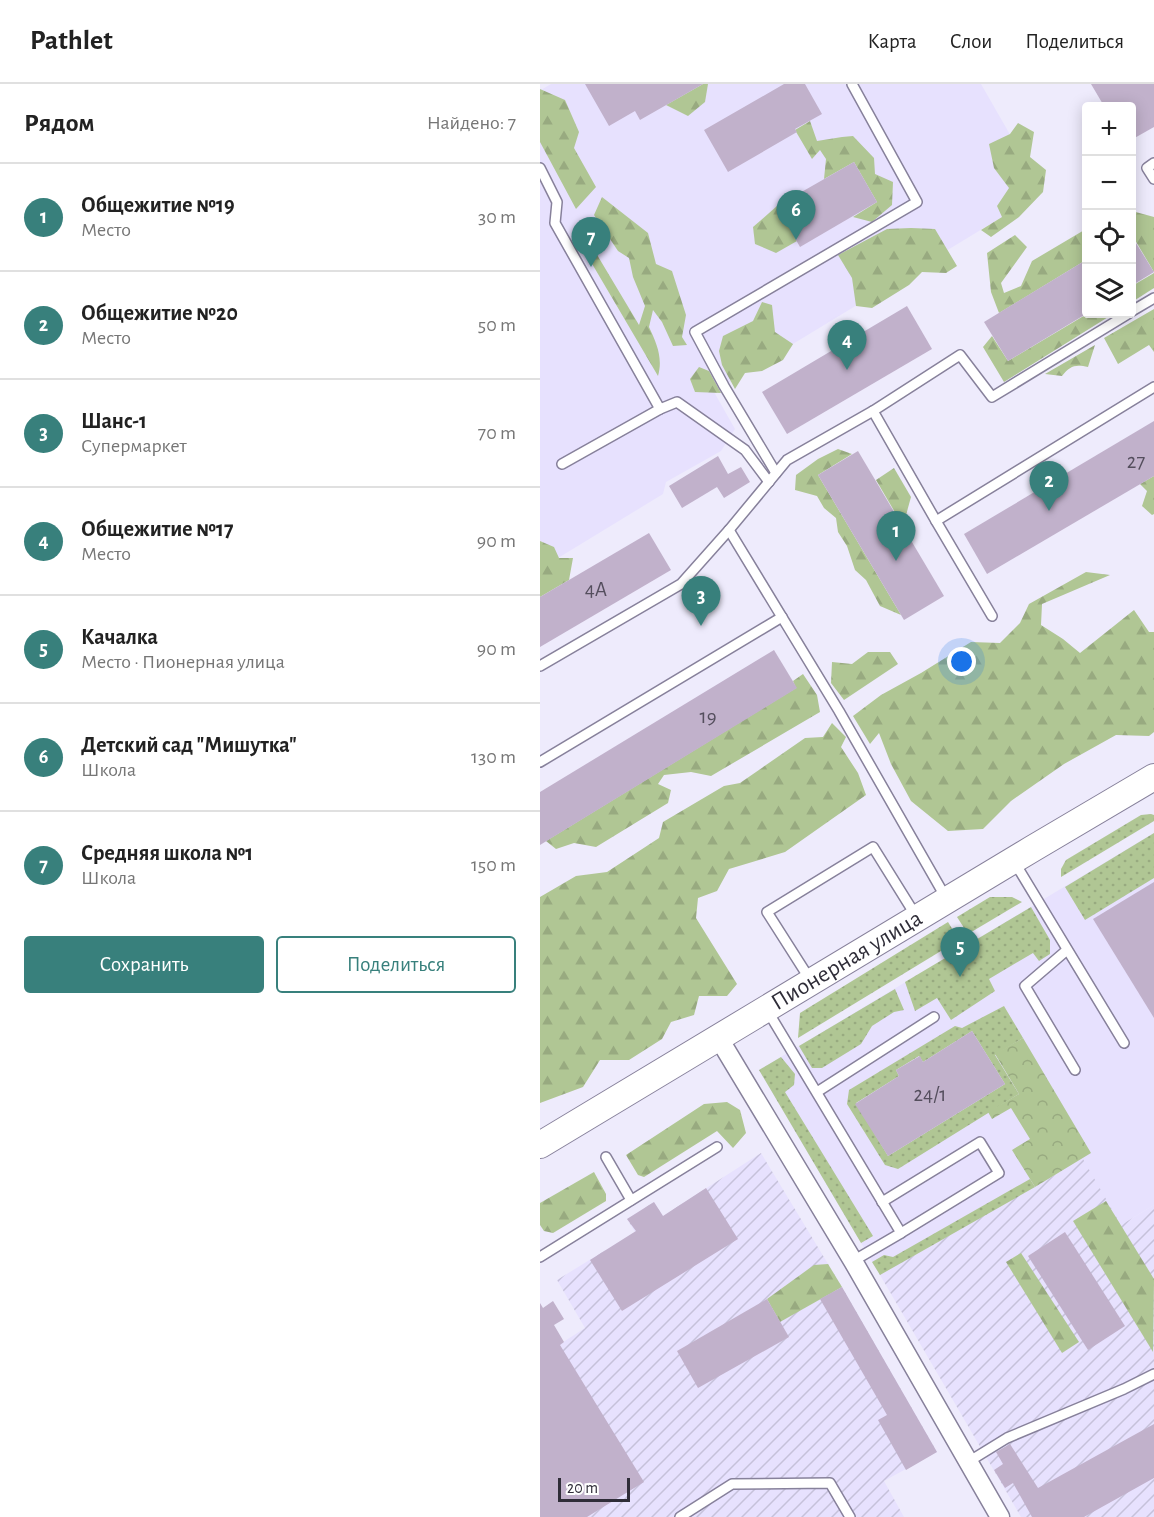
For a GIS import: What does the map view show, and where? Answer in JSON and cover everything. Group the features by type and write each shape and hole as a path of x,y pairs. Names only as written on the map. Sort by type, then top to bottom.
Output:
{"main road":[{"name":"Пионерная улица","path":"540,1145 1013,860 1154,778"}],"street":[{"path":"718,1037 853,1261 999,1517"}],"lane":[{"path":"776,473 695,332 917,202 852,84"},
{"path":"1154,163 1147,168 1154,179"},
{"path":"540,168 557,202 555,224 660,408"},
{"path":"1136,308 1154,298"},
{"path":"540,666 681,584 787,460 873,411 960,355 992,397 1120,318"},
{"path":"936,521 1154,387"},
{"path":"562,464 660,408 677,402 745,450 769,482"},
{"path":"873,411 992,616"},
{"path":"729,530 839,711 947,900"},
{"path":"540,762 782,617"},
{"path":"811,982 767,912 873,847 917,918"},
{"path":"1013,860 1124,1043"},
{"path":"1067,950 1025,986 1075,1070"},
{"path":"766,1008 901,1233"},
{"path":"817,1092 934,1017"},
{"path":"853,1261 999,1173 980,1142 882,1202"},
{"path":"540,1257 717,1147"},
{"path":"606,1158 631,1200"},
{"path":"968,1462 1007,1438 1154,1374"},
{"path":"680,1517 732,1484 830,1483 850,1517"}],"shaded area":[{"path":"551,84 981,84 1043,192 714,392 735,429 721,451 666,482 663,494 540,569 540,89"},
{"path":"1154,833 1154,1205 1121,1225 1082,1160 880,1275 759,1070"},
{"path":"761,1153 842,1287 937,1452 884,1481 904,1517 540,1517 540,1357 585,1328 557,1280 635,1232 627,1219 654,1202 663,1216"},
{"path":"1083,1159 1121,1225 1154,1205 1154,1517 1021,1517 880,1275"}],"green space":[{"path":"703,84 708,84 705,102 688,116 666,105"},
{"path":"540,89 565,100 579,132 574,148 596,187 576,209 540,142"},
{"path":"810,121 817,141 853,136 874,158 875,174 893,182 892,205 872,222 853,217 877,202 854,162 824,179 826,159 820,150 812,159 795,130"},
{"path":"1018,123 1034,132 1030,157 1046,170 1043,192 1019,217 991,237 981,230 1002,217 997,206 1009,188 994,168 989,144 1010,134"},
{"path":"602,197 648,233 656,264 672,271 686,315 682,337 687,345 673,346 662,322 653,310 649,327 658,351 660,363 658,376 581,245 580,226 585,225 587,238 639,325 645,306 633,277 629,258 618,251 594,215"},
{"path":"777,206 797,241 776,253 755,244 753,227"},
{"path":"1136,212 1154,217 1154,272 1136,242"},
{"path":"887,229 935,229 957,266 946,273 922,272 909,285 872,308 856,306 852,278 838,255"},
{"path":"1082,231 1082,262 999,313 991,292 987,253 1015,235 1027,247 1001,283 1004,293 1021,286 1032,261"},
{"path":"1154,273 1154,288 1136,299 1136,284"},
{"path":"762,302 772,305 775,332 793,344 783,360 762,371 745,373 735,389 722,365 719,351 723,336 753,321"},
{"path":"1154,309 1154,352 1149,345 1118,364 1104,338"},
{"path":"1082,317 1107,318 1004,382 983,347 992,336 1008,361"},
{"path":"1095,345 1088,367 1073,367 1062,376 1045,374"},
{"path":"699,367 709,371 721,393 695,392 690,379"},
{"path":"838,449 852,454 818,475 901,615 880,606 866,580 855,570 847,546 838,532 836,518 824,508 817,496 795,490 796,475 818,459"},
{"path":"894,468 911,497 903,526 876,480"},
{"path":"1154,476 1154,514 1152,515 1142,506 1147,491 1140,484"},
{"path":"540,541 554,547 559,558 573,558 569,580 540,597"},
{"path":"1086,572 1110,575 1042,604 1041,625 1080,653 1134,610 1149,632 1154,632 1154,732 1149,736 1116,735 1064,764 1011,801 983,829 948,831 911,801 891,764 879,733 870,744 853,716 881,695 971,642 1000,643 1020,623 1029,604"},
{"path":"868,652 890,652 898,664 844,700 831,683 832,662 852,664"},
{"path":"803,674 817,695 820,712 711,776 691,772 664,775 658,784 671,790 668,803 596,847 574,843 556,849 546,841 796,688 793,681"},
{"path":"832,723 846,737 841,747 858,773 866,795 785,852 729,869 717,891 698,898 696,918 737,984 727,996 699,996 694,1015 671,1022 662,1039 629,1060 600,1060 583,1087 540,1103 540,897 576,876 607,872 659,838 663,822 724,786 740,783 805,738 823,737"},
{"path":"1141,815 1154,815 1154,821 1061,877 1061,869 1066,860"},
{"path":"1154,833 1154,878 1085,920 1065,887"},
{"path":"990,897 1012,897 1022,902 968,934 957,917"},
{"path":"1031,907 1050,940 1050,954 1039,961 1033,953 989,979 995,991 951,1020 937,998 915,1011 905,982"},
{"path":"948,922 959,940 798,1038 800,1013"},
{"path":"895,989 904,1010 894,1012 872,1026 861,1044 822,1068 812,1068 799,1046"},
{"path":"1004,1006 1023,1038 995,1055 1019,1094 898,1169 885,1165 847,1104 849,1090 955,1026 962,1028","holes":["972,1031 1005,1084 888,1156 856,1103 899,1076 896,1070 919,1056 923,1062"]},
{"path":"1023,1038 1091,1153 1035,1187 1012,1150 1030,1139 1011,1108 992,1119 988,1112 1019,1094 995,1054"},
{"path":"781,1057 795,1074 794,1085 785,1092 873,1236 861,1243 759,1070"},
{"path":"727,1102 740,1110 746,1133 733,1148 717,1131 644,1177 638,1175 626,1155 704,1104"},
{"path":"594,1172 606,1194 606,1201 553,1233 544,1231 540,1225 540,1203"},
{"path":"1030,1179 1035,1187 880,1275 872,1262 884,1255 893,1257"},
{"path":"1106,1201 1154,1279 1153,1352 1073,1221"},
{"path":"1021,1253 1079,1342 1062,1353 1006,1262"},
{"path":"828,1264 842,1287 780,1322 767,1299 814,1265"}],"building":[{"path":"585,84 703,84 640,120 635,111 609,126"},
{"path":"784,84 805,84 822,114 795,129 797,132 728,172 704,130"},
{"path":"1091,84 1154,84 1154,127 1136,137 1136,102 1102,102"},
{"path":"854,162 877,202 800,247 777,206"},
{"path":"1136,243 1154,272 1136,283"},
{"path":"1082,262 1082,316 1008,361 984,322"},
{"path":"907,306 932,349 787,434 762,392"},
{"path":"1154,421 1154,476 987,574 964,534"},
{"path":"858,451 944,596 904,620 818,475"},
{"path":"718,456 728,474 741,467 750,482 724,498 717,487 682,508 669,486"},
{"path":"649,533 671,570 540,647 540,597"},
{"path":"774,650 797,688 540,845 540,792"},
{"path":"1154,882 1154,1018 1093,919"},
{"path":"972,1031 1005,1084 888,1156 855,1104 899,1076 896,1070 920,1056 923,1062"},
{"path":"706,1188 738,1239 622,1311 590,1260 636,1231 627,1219 654,1202 663,1216"},
{"path":"1065,1232 1125,1326 1088,1350 1028,1256"},
{"path":"842,1287 937,1452 906,1470 878,1420 887,1415 820,1299"},
{"path":"767,1299 789,1337 698,1388 677,1351"},
{"path":"553,1301 564,1319 554,1325 564,1342 560,1345 644,1482 587,1517 540,1517 540,1303 543,1308"},
{"path":"1154,1424 1154,1478 1084,1517 1032,1517 1013,1483 1005,1488 994,1470 1003,1464 996,1452 1010,1444 1038,1488"}],"place":[{"name":"Детский сад \"Мишутка\"","path":"796,240"},
{"name":"Средняя школа №1","path":"591,267"},
{"name":"Общежитие №17","path":"847,370"},
{"name":"Общежитие №20","path":"1049,511"},
{"name":"Общежитие №19","path":"896,561"},
{"name":"Шанс-1","path":"701,626"},
{"name":"Качалка","path":"960,977"}]}
